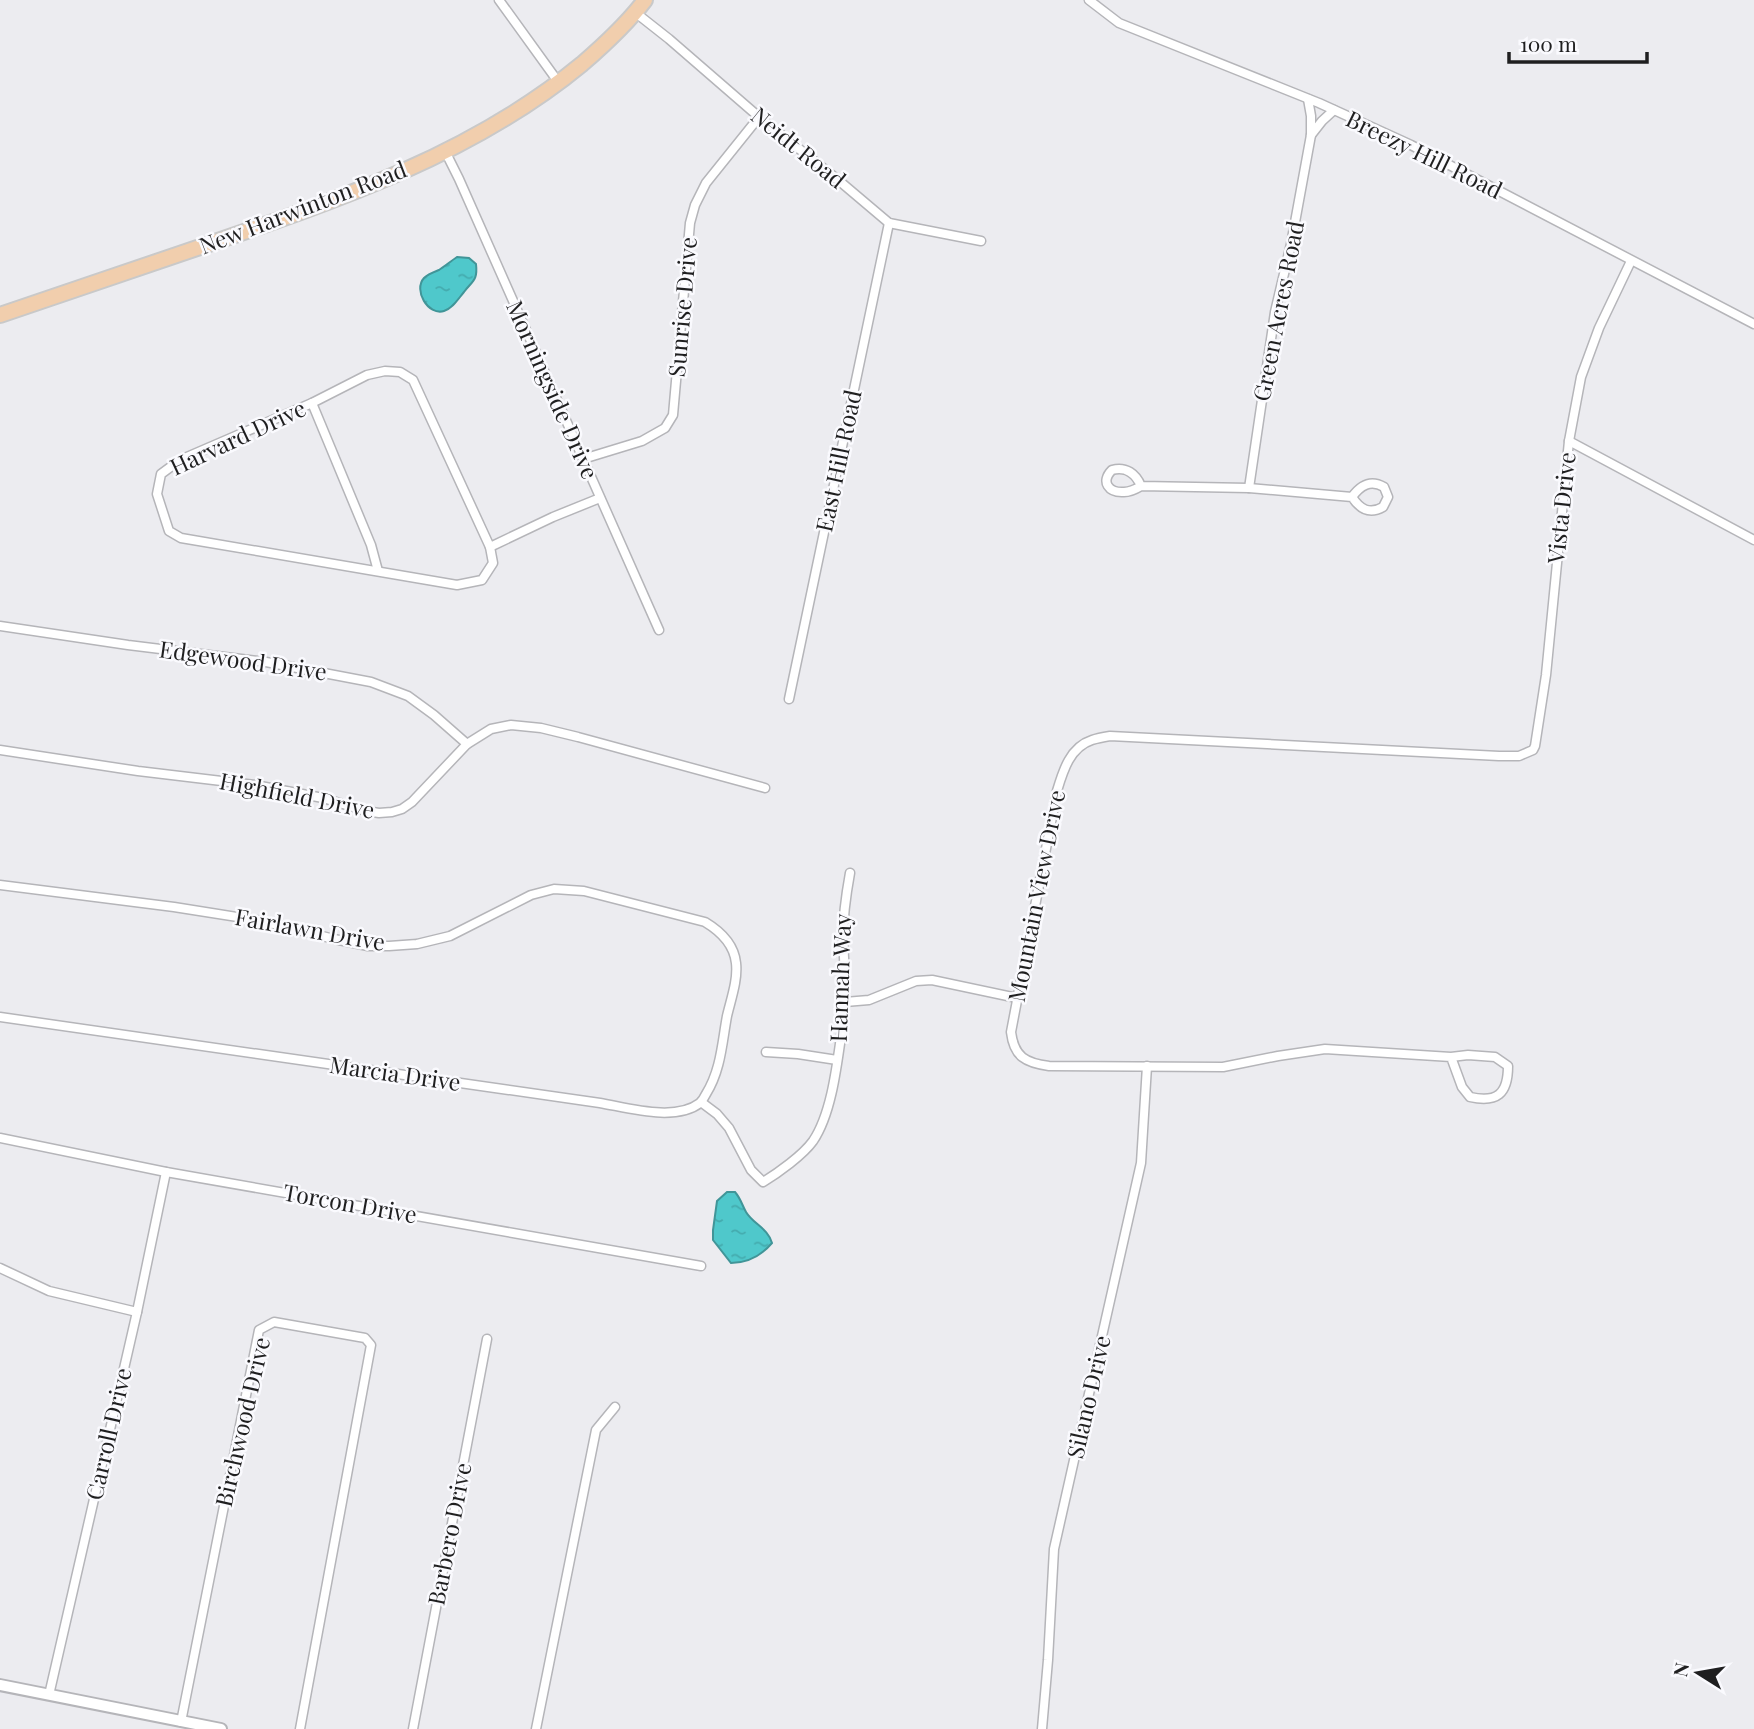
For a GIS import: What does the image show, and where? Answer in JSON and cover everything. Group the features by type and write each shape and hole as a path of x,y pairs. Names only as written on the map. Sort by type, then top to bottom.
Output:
{"main road":[{"name":"New Harwinton Road","path":"0,315 348,196 421,163 490,127 559,83 593,55 636,13 645,0"}],"street":[{"path":"499,0 559,83"},
{"name":"Breezy Hill Road","path":"1089,0 1119,23 1335,110 1411,145 1754,324"},
{"name":"Neidt Road","path":"636,13 889,223 981,241"},
{"name":"Green Acres Road","path":"1249,488 1275,312 1291,244 1311,135 1308,99"},
{"path":"1311,135 1335,110"},
{"name":"Sunrise Drive","path":"583,459 642,441 665,428 673,415 690,223 706,183 759,117"},
{"name":"Morningside Drive","path":"444,151 659,630"},
{"name":"East Hill Road","path":"789,699 889,223"},
{"name":"Vista Drive","path":"1519,756 1533,750 1535,746 1546,675 1569,441 1581,377 1599,328 1631,261"},
{"name":"Harvard Drive","path":"385,370 400,372 413,380 490,547 493,563 482,580 457,585 181,538 169,531 158,495 161,474 180,460 312,403 367,375 385,370"},
{"path":"312,403 371,545 378,571"},
{"path":"1569,441 1754,540"},
{"path":"1142,486 1249,488 1352,497 1360,508 1366,511 1383,507 1388,497 1382,486 1371,483 1363,486 1352,497"},
{"path":"490,547 600,498"},
{"name":"Edgewood Drive","path":"0,626 266,662 371,682 408,696 467,744"},
{"name":"Highfield Drive","path":"0,750 255,785 323,798 379,813 402,809 412,803 467,744 479,735 511,724 578,737 765,788"},
{"name":"Mountain View Drive","path":"1451,1057 1462,1087 1470,1097 1485,1100 1499,1095 1508,1082 1508,1066 1495,1056 1451,1057 1325,1049 1223,1067 1049,1066 1026,1060 1017,1053 1011,1032 1062,775 1079,748 1091,740 1110,736 1519,756"},
{"name":"Hannah Way","path":"701,1102 718,1114 729,1128 751,1170 763,1182 811,1143 821,1126 837,1060 845,1002 844,905 850,873"},
{"name":"Fairlawn Drive","path":"0,885 262,920 368,946 417,944 450,936 531,895 554,889 584,891 696,919 720,932 733,951 736,962 720,1059 712,1084 701,1102"},
{"path":"845,1002 870,1000 916,981 932,980 1017,998"},
{"name":"Marcia Drive","path":"0,1017 662,1114 685,1110 701,1102"},
{"path":"766,1052 837,1060"},
{"name":"Silano Drive","path":"1042,1729 1054,1549 1141,1163 1147,1066"},
{"name":"Torcon Drive","path":"0,1138 166,1172 701,1266"},
{"name":"Carroll Drive","path":"49,1695 166,1172"},
{"path":"0,1268 49,1292 137,1311"},
{"name":"Birchwood Drive","path":"181,1721 259,1330 274,1322 365,1338 371,1345 300,1729"},
{"name":"Barbero Drive","path":"413,1729 487,1339"},
{"path":"536,1729 596,1430 615,1407"},
{"path":"0,1685 205,1728 221,1729"}],"water":[{"path":"457,257 469,258 476,264 475,277 450,308 438,312 424,301 421,283 431,273"},
{"path":"727,1192 735,1192 746,1212 772,1243 759,1255 743,1262 731,1263 713,1240 717,1201"}]}
